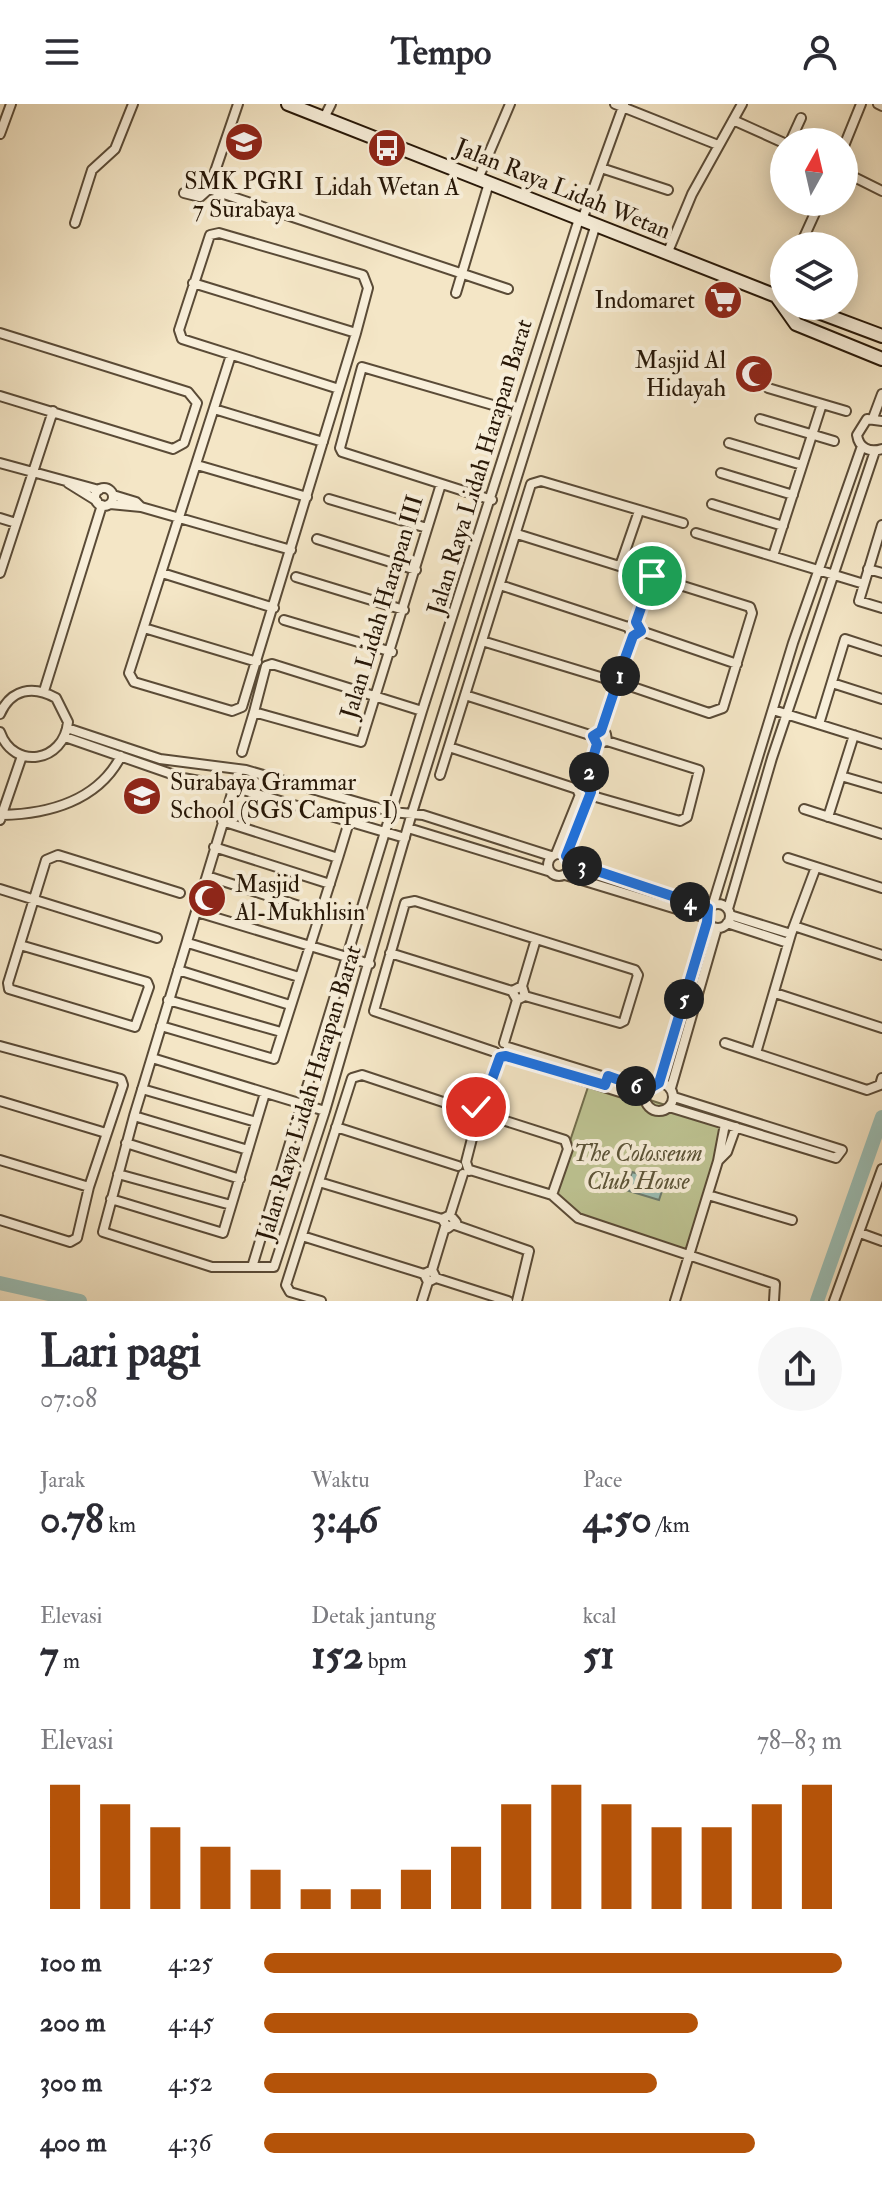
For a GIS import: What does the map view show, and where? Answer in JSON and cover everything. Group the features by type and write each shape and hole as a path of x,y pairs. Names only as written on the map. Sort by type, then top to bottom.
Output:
{"main road":[{"name":"Jalan Raya Lidah Wetan","path":"288,104 770,294"},
{"name":"Jalan Raya Lidah Wetan","path":"794,320 796,324 882,358"},
{"path":"839,320 882,336"}],"street":[{"path":"0,134 11,104"},
{"path":"75,223 92,170 115,149 133,104"},
{"path":"184,193 202,197 209,189 238,104"},
{"path":"324,118 331,104"},
{"path":"456,293 484,181 510,104"},
{"path":"851,128 861,104"},
{"path":"620,105 718,145"},
{"name":"Jalan Raya Lidah Harapan Barat","path":"596,224 412,813 370,964 277,1266 252,1267 422,711 492,500 571,243 601,168 620,105"},
{"path":"667,254 692,194 739,105"},
{"path":"796,128 801,118"},
{"path":"733,120 770,137"},
{"path":"601,168 668,190"},
{"path":"858,179 882,191"},
{"path":"209,189 508,289"},
{"path":"231,355 129,677 134,682 162,691 236,711 242,707 274,608 356,333 368,288 363,275 214,233 207,239 179,335 339,389"},
{"path":"571,243 588,249"},
{"path":"193,283 356,333"},
{"path":"0,333 188,392 197,403 184,443 173,449 0,396"},
{"path":"882,358 882,371"},
{"path":"533,364 550,369"},
{"path":"492,500 342,452 340,448 364,365 517,412"},
{"path":"528,378 545,383"},
{"path":"768,388 846,411"},
{"path":"390,953 620,1023 624,1021 638,975 635,970 410,901 405,903 373,1005 375,1012 606,1081 647,1090 659,1083 708,913 793,643 862,446 858,428 878,420 882,394"},
{"path":"773,556 822,404"},
{"path":"214,409 323,442"},
{"path":"0,573 53,411"},
{"path":"760,419 834,441"},
{"path":"729,443 802,465"},
{"path":"669,1107 717,928 728,916 772,758 832,575 879,450 862,446"},
{"path":"0,463 68,483 99,490 106,488 105,501 44,691"},
{"path":"197,465 307,497"},
{"path":"721,473 793,495"},
{"path":"440,775 535,481 683,523"},
{"path":"68,483 105,501 136,502 141,507 178,519 291,550"},
{"name":"Jalan Lidah Harapan III","path":"254,712 361,742 392,652 441,484"},
{"path":"99,490 105,501"},
{"path":"329,499 427,528"},
{"path":"712,504 783,526"},
{"path":"620,566 639,511"},
{"path":"0,518 16,523"},
{"path":"882,525 859,601 882,608"},
{"path":"696,533 864,584"},
{"path":"482,641 709,713 723,708 752,613 750,607 517,534"},
{"path":"317,539 416,570"},
{"path":"868,569 882,573"},
{"path":"162,573 274,608"},
{"path":"565,875 583,793 652,576"},
{"path":"296,577 404,610"},
{"path":"500,585 737,664"},
{"path":"284,620 392,652"},
{"path":"144,628 257,662"},
{"path":"819,724 845,639 882,651"},
{"path":"793,643 808,647"},
{"path":"242,752 270,664 422,711"},
{"path":"832,683 882,699"},
{"path":"0,714 12,697 22,691 44,691 56,698 64,709 66,733 53,752 44,757 22,756 6,745 0,732"},
{"path":"449,747 583,793 680,821 687,817 699,770 465,695"},
{"path":"773,710 882,744"},
{"path":"66,733 183,778 233,787 405,838"},
{"path":"66,733 160,759 239,770 392,812 423,815 568,859 708,913 717,928"},
{"path":"828,817 854,735"},
{"path":"760,754 772,758"},
{"path":"22,756 1,818 34,815 63,807 112,771 121,756"},
{"path":"239,770 126,1143 105,1235 212,1267 252,1267"},
{"path":"841,776 882,788"},
{"path":"548,871 583,793"},
{"path":"804,809 882,834"},
{"path":"419,830 423,815"},
{"path":"222,821 338,858"},
{"path":"161,1026 272,1060 349,822"},
{"path":"455,841 459,827"},
{"path":"408,828 556,876 565,875 882,955"},
{"path":"214,847 330,884"},
{"path":"20,945 147,982 149,987 137,1025 132,1028 14,993 8,983 46,860 53,855 180,893"},
{"path":"788,858 882,888"},
{"path":"756,1053 791,934 816,867"},
{"path":"207,876 321,913"},
{"path":"0,889 157,938"},
{"path":"197,912 370,964"},
{"path":"422,1301 464,1168 477,1113 503,1051 536,939"},
{"path":"188,943 299,977"},
{"path":"178,970 290,1005"},
{"path":"775,993 882,1028"},
{"path":"168,1000 281,1032"},
{"path":"725,1043 867,1090 880,1085 882,1078"},
{"path":"0,1046 121,1079 123,1085 74,1241 0,1220"},
{"path":"152,1058 325,1111"},
{"path":"321,1301 287,1289 336,1127 356,1075 477,1113"},
{"path":"606,1081 645,1100 652,1110 669,1107 704,1111 760,1124 842,1150 836,1158 725,1124 704,1111 672,1093 659,1083"},
{"path":"142,1089 256,1122"},
{"path":"645,1100 647,1090"},
{"path":"111,1199 221,1233 265,1093"},
{"path":"0,1101 106,1133"},
{"path":"134,1116 248,1150"},
{"path":"490,1116 565,1140 568,1149 552,1195"},
{"path":"675,1301 718,1161 725,1124"},
{"path":"757,1133 760,1124"},
{"path":"336,1127 552,1195 578,1218 775,1284 774,1301"},
{"path":"718,1161 727,1152 736,1127"},
{"path":"126,1143 240,1179"},
{"path":"0,1160 89,1187"},
{"path":"834,1301 882,1169"},
{"path":"118,1174 231,1205"},
{"path":"319,1182 529,1251 517,1301"},
{"path":"708,1195 792,1220"},
{"path":"860,1233 882,1241"},
{"path":"302,1236 508,1301"}],"green space":[{"name":"The Colosseum Club House","path":"590,1081 725,1124 689,1256 578,1218 552,1195"}],"water":[{"path":"632,1172 665,1182 659,1200 626,1190"}],"waterway":[{"path":"817,1301 882,1117"},
{"path":"0,1283 80,1301"}],"place":[{"name":"SMK PGRI 7 Surabaya","path":"244,142"},
{"name":"Lidah Wetan A","path":"387,148"},
{"name":"Indomaret","path":"723,300"},
{"name":"Masjid Al Hidayah","path":"754,374"},
{"name":"Surabaya Grammar School (SGS Campus I)","path":"142,796"},
{"name":"Masjid Al-Mukhlisin","path":"207,898"}],"route":[{"path":"476,1107 482,1107 500,1057 506,1056 605,1085 608,1076 647,1090 659,1083 707,922 705,914 708,908 570,862 566,856 586,798 591,792 585,785 597,744 593,736 596,731 601,731 615,689 624,684 619,675 633,636 641,631 636,622 652,576"}]}
